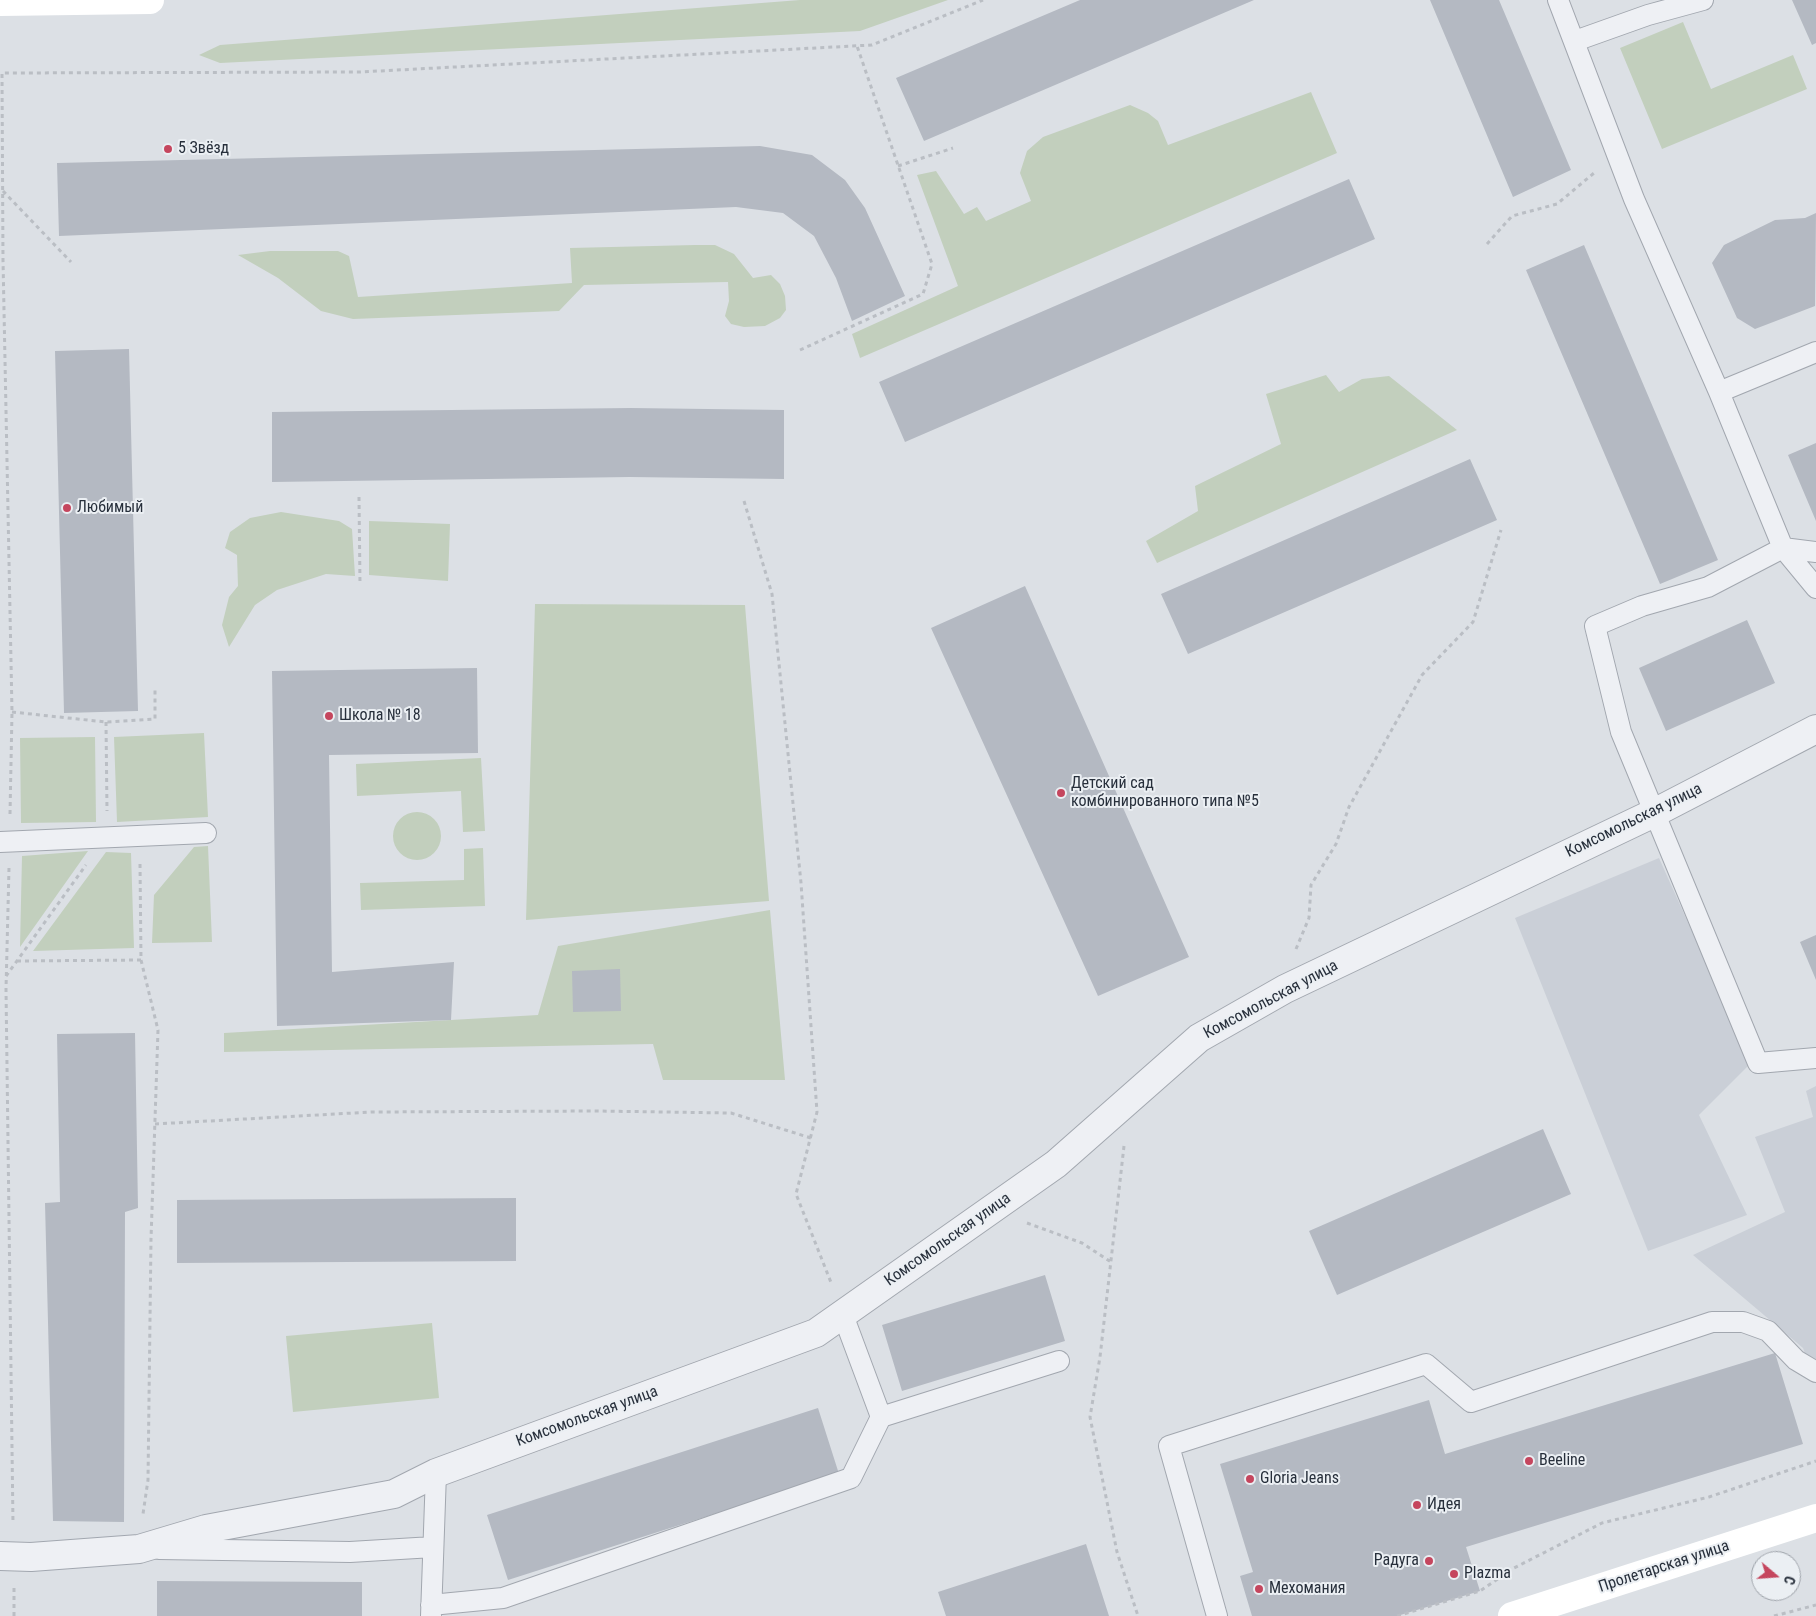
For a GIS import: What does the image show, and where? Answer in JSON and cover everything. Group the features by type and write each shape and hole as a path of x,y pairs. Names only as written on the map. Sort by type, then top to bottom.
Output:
{"street":[{"path":"0,2 150,0"},
{"name":"Комсомольская улица","path":"6,1556 31,1557 139,1549 206,1529 394,1494 436,1473 816,1333 1056,1164 1198,1038 1285,989 1654,813 1816,729"},
{"name":"Пролетарская улица","path":"1512,1616 1816,1518"}],"lane":[{"path":"1558,0 1575,40 1620,164 1718,392 1782,548 1816,588"},
{"path":"1575,40 1648,15 1703,0"},
{"path":"1718,392 1816,352"},
{"path":"1816,552 1782,548 1708,587 1642,606 1595,626 1621,732 1758,1063 1816,1058"},
{"path":"5,842 206,833"},
{"path":"436,1473 431,1611 503,1598 852,1478 880,1417 843,1314"},
{"path":"1217,1616 1169,1446 1426,1364 1471,1402 1712,1322 1743,1322 1768,1331 1796,1360 1816,1372"},
{"path":"880,1417 1059,1361"},
{"path":"139,1549 350,1552 433,1547"}],"path":[{"path":"14,1616 6,1556 5,842 12,712 2,73 360,72 872,45 983,0"},
{"path":"800,350 923,294 932,264 857,46"},
{"path":"898,166 952,148"},
{"path":"1487,244 1512,216 1557,204 1594,172 1591,164"},
{"path":"3,191 71,262"},
{"path":"359,497 360,584"},
{"path":"744,501 772,594 802,883 817,1112 796,1194 843,1314"},
{"path":"1285,989 1292,958 1309,918 1311,885 1336,844 1349,808 1422,676 1473,622 1500,530"},
{"path":"12,712 106,722 155,719 156,690"},
{"path":"139,1549 148,1480 151,1239 158,1030 142,960 140,835"},
{"path":"16,961 142,960"},
{"path":"1128,1101 1111,1262 1090,1417 1117,1552 1138,1616"},
{"path":"156,1124 371,1112 597,1110 732,1113 811,1138"},
{"path":"988,1212 1054,1232 1082,1243 1111,1262"},
{"path":"1397,1616 1480,1591 1514,1568 1602,1523 1709,1497 1816,1461"},
{"path":"1774,1616 1816,1606"}],"shaded area":[{"path":"1659,858 1751,1063 1699,1115 1747,1215 1648,1251 1515,918"},
{"path":"1816,1086 1816,1384 1803,1348 1693,1255 1785,1212 1755,1137 1813,1117 1806,1091"}],"green space":[{"path":"800,0 948,0 860,31 220,63 199,55 220,45"},
{"path":"1683,22 1711,89 1793,55 1807,89 1662,149 1620,48"},
{"path":"1311,92 1337,153 860,358 852,334 958,286 917,175 936,171 964,214 977,207 986,221 1031,201 1020,173 1027,151 1043,137 1130,105 1148,113 1158,121 1168,145"},
{"path":"715,245 734,254 753,278 771,275 780,284 785,296 786,310 780,318 765,326 744,327 731,324 725,316 729,301 728,282 584,285 559,311 353,319 321,311 278,278 238,255 270,251 338,251 349,256 358,297 572,283 570,248"},
{"path":"1326,375 1339,392 1362,379 1389,376 1457,430 1157,563 1146,541 1198,511 1195,486 1281,444 1266,394"},
{"path":"281,512 339,521 352,529 355,576 326,574 277,590 255,605 229,647 222,625 229,597 238,586 237,555 225,548 230,532 250,518"},
{"path":"369,521 450,524 448,581 369,575"},
{"path":"535,604 745,605 769,901 526,920"},
{"path":"204,733 208,817 117,822 114,737"},
{"path":"95,737 96,822 21,823 20,738"},
{"path":"481,758 485,831 463,832 461,791 357,796 356,764"},
{"path":"417,812 426,814 434,819 439,827 441,836 439,845 434,853 426,858 417,860 408,858 400,853 395,845 393,836 395,827 400,819 408,814"},
{"path":"208,846 212,942 152,943 154,895 194,847"},
{"path":"483,848 485,906 361,910 360,883 464,880 464,849"},
{"path":"88,851 20,947 22,856"},
{"path":"106,852 131,853 134,948 33,951"},
{"path":"770,910 785,1080 663,1080 653,1044 224,1052 224,1033 538,1015 558,946"},
{"path":"432,1323 439,1398 293,1412 286,1336"}],"building":[{"path":"1080,0 1254,0 924,141 896,78"},
{"path":"1430,0 1499,0 1571,170 1513,197"},
{"path":"1792,0 1816,0 1816,43 1812,45"},
{"path":"760,146 812,155 845,180 865,208 905,296 852,321 836,278 814,236 783,213 736,207 59,236 57,163"},
{"path":"1349,179 1375,239 905,442 879,382"},
{"path":"1816,213 1815,306 1755,329 1737,318 1712,263 1724,245 1775,220 1805,218"},
{"path":"1584,245 1718,560 1660,584 1526,270"},
{"path":"129,349 138,711 64,713 55,351"},
{"path":"631,408 784,410 784,479 630,477 272,482 272,412"},
{"path":"1816,443 1816,521 1788,455"},
{"path":"1470,459 1497,520 1188,654 1161,594"},
{"name":"Детский сад комбинированного типа №5","path":"1025,586 1189,957 1098,996 931,628"},
{"path":"1747,620 1775,683 1666,731 1639,668"},
{"name":"Школа № 18","path":"477,668 478,753 329,755 332,972 454,962 451,1020 277,1026 272,671"},
{"path":"1816,935 1816,980 1800,942"},
{"path":"620,969 621,1011 573,1012 572,971"},
{"path":"135,1033 138,1208 125,1212 124,1522 53,1521 45,1203 60,1202 57,1034"},
{"path":"1543,1129 1571,1194 1337,1295 1309,1231"},
{"path":"516,1198 516,1261 177,1263 177,1200"},
{"path":"1045,1275 1065,1341 902,1391 882,1325"},
{"name":"Идея","path":"1775,1353 1803,1444 1466,1547 1480,1591 1397,1616 1252,1616 1240,1576 1253,1572 1220,1464 1429,1400 1445,1454"},
{"path":"818,1408 839,1474 508,1580 487,1515"},
{"path":"1086,1544 1109,1616 946,1616 938,1592"},
{"path":"157,1581 362,1582 362,1616 157,1616"}],"place":[{"name":"5 Звёзд","path":"168,149"},
{"name":"Любимый","path":"67,508"},
{"name":"Школа № 18","path":"329,716"},
{"name":"Детский сад комбинированного типа №5","path":"1061,793"},
{"name":"Beeline","path":"1529,1461"},
{"name":"Gloria Jeans","path":"1250,1479"},
{"name":"Идея","path":"1417,1505"},
{"name":"Радуга","path":"1429,1561"},
{"name":"Plazma","path":"1454,1574"},
{"name":"Мехомания","path":"1259,1589"}]}
